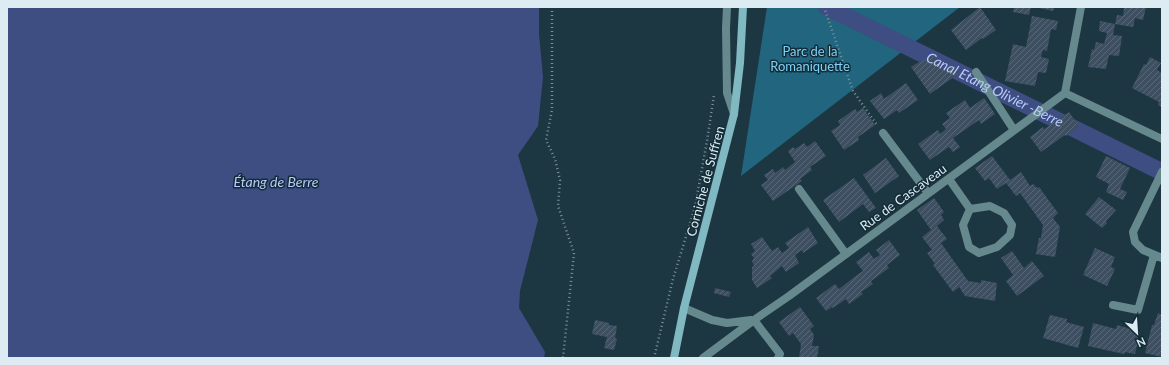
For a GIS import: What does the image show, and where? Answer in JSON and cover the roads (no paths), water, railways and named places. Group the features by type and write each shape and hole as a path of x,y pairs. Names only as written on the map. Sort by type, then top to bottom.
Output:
{"main road":[{"name":"Corniche de Suffren","path":"674,358 684,308 734,114 743,7"}],"street":[{"path":"727,7 727,93 734,114"},
{"path":"1081,7 1065,93 1162,139"},
{"path":"976,72 1014,130"},
{"name":"Rue de Cascaveau","path":"703,358 1065,93"},
{"path":"883,133 928,193"},
{"path":"1113,305 1138,310 1158,257 1144,250 1135,242 1134,232 1162,172"},
{"path":"949,179 970,209"},
{"path":"800,189 846,254"},
{"path":"990,206 1004,213 1012,226 1010,235 997,247 979,253 969,247 963,225 970,209 990,206"},
{"name":"Rue de Cascaveau","path":"684,308 712,320 727,323 754,320"},
{"path":"754,320 780,354 778,358"}],"water":[{"name":"Étang de Berre","path":"7,7 539,7 539,34 543,77 538,126 518,155 538,220 520,291 519,308 545,352 544,358 7,358"}],"waterway":[{"name":"Canal Etang Olivier -Berre","path":"827,7 1162,172"}],"park label":[{"name":"Parc de la Romaniquette","path":"810,58"}]}
